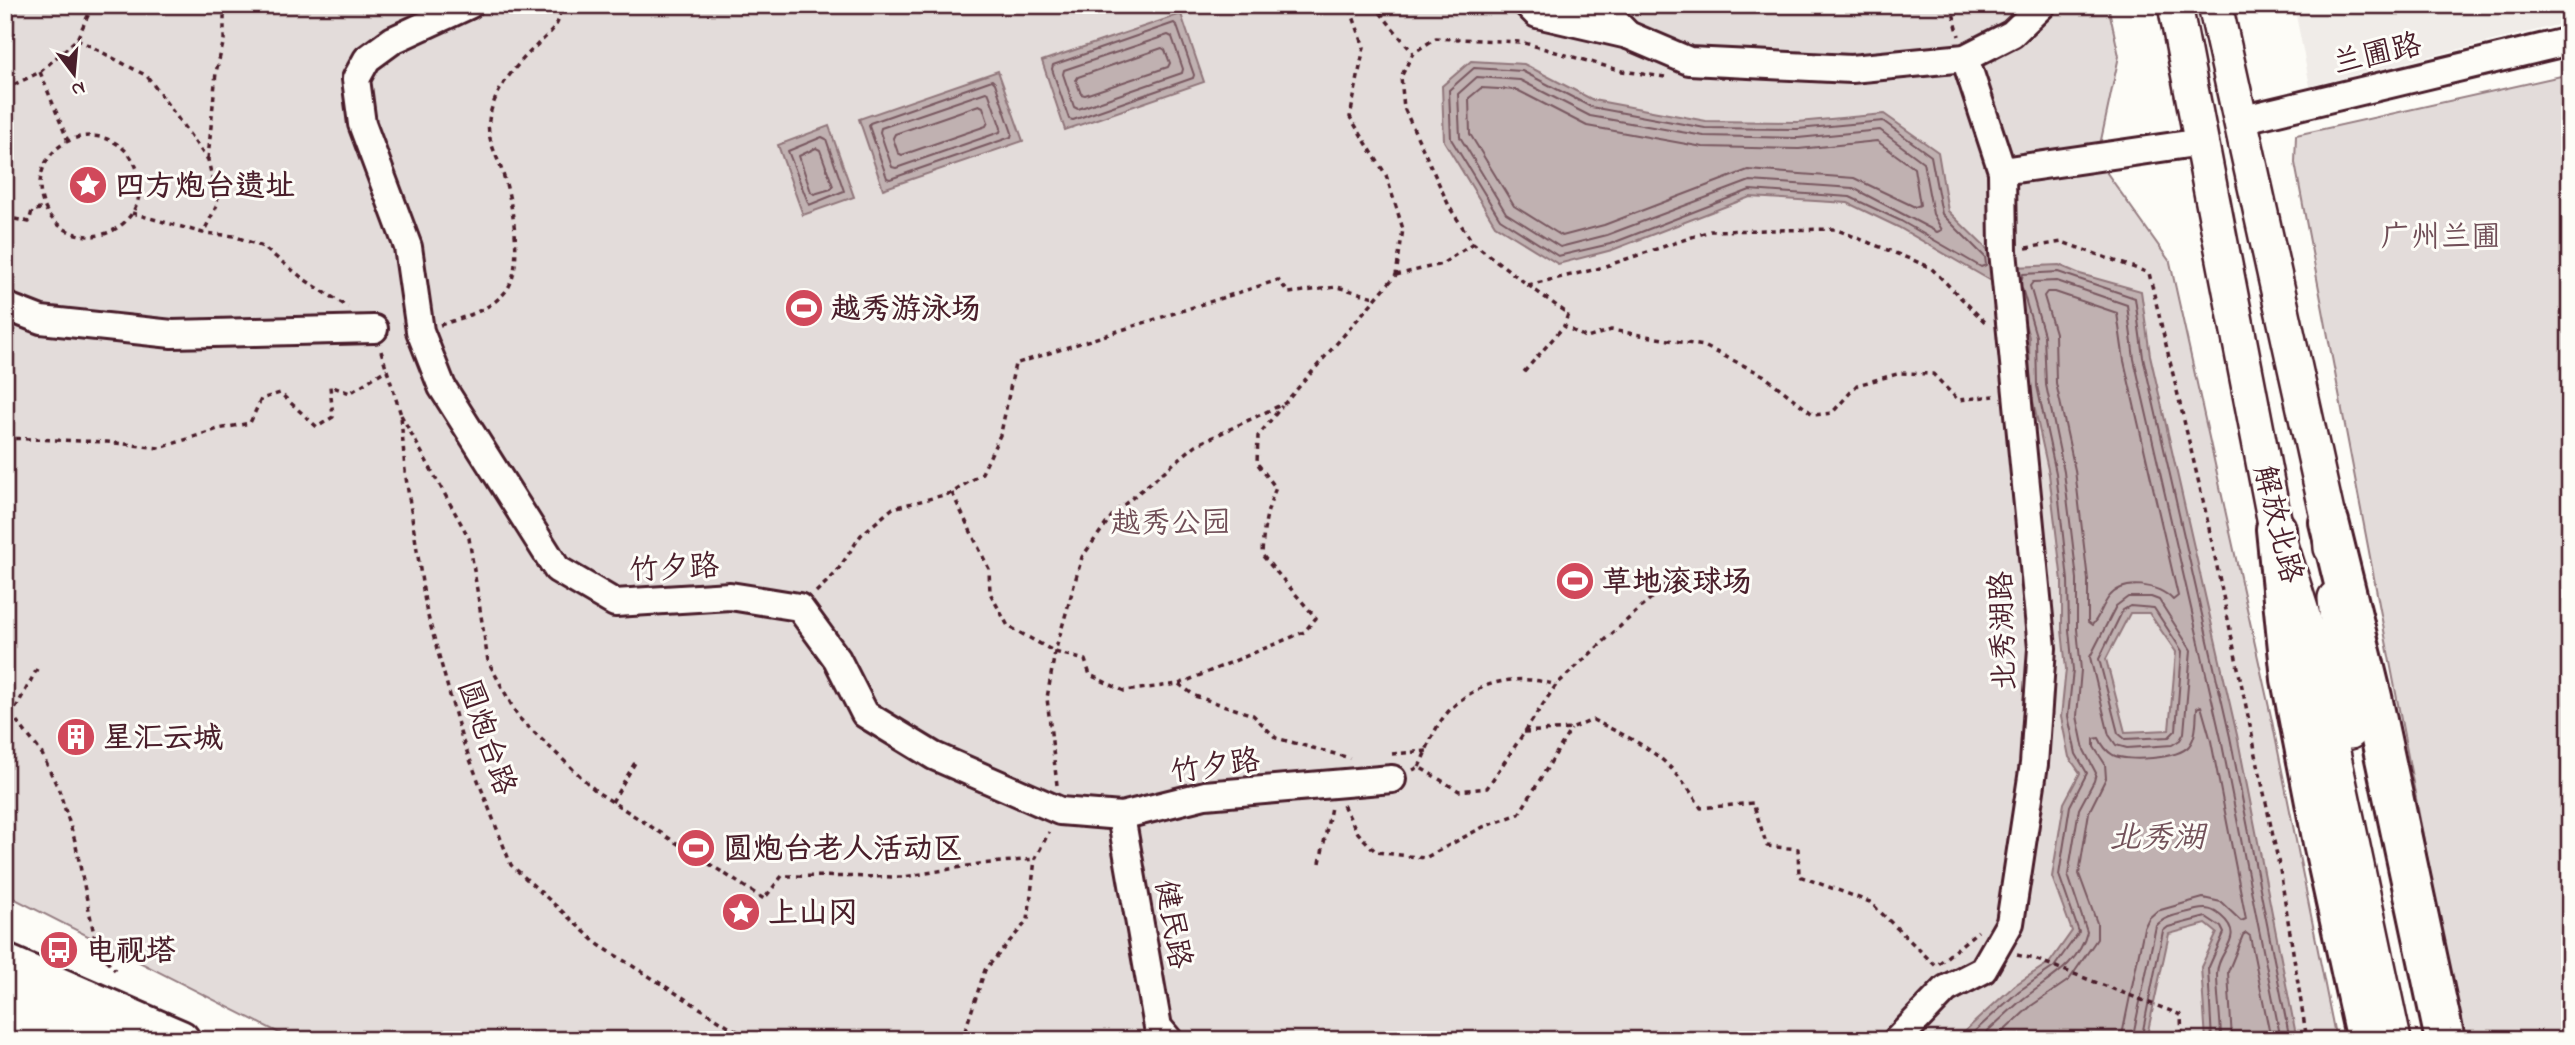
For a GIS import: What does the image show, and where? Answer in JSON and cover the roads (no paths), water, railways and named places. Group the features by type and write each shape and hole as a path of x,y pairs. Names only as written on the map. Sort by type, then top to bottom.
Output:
{"highway":[{"path":"2329,522 2372,697 2445,1040"},
{"path":"2276,529 2291,679 2320,831 2366,1040"},
{"path":"5,964 180,1040"},
{"path":"5,994 102,1040"},
{"path":"5,1013 64,1040"},
{"path":"5,1026 36,1040"},
{"path":"5,1036 14,1040"}],"main road":[{"name":"解放北路","path":"2175,5 2276,529 2302,612 2316,672 2394,1040"},
{"name":"解放北路","path":"2215,5 2329,522 2341,671 2349,724 2414,1040"}],"street":[{"name":"竹夕路","path":"469,5 393,40 368,59 356,79 362,124 408,247 421,331 442,387 557,569 615,603 730,596 799,607 837,659 864,714 934,756 1060,811 1121,816 1205,795 1333,784 1388,767"},
{"path":"1528,5 1537,14 1628,35 1689,61 1851,69 1965,58 2012,34 2042,5"},
{"path":"1599,5 1628,35"},
{"name":"兰圃路","path":"2240,120 2570,41"},
{"name":"北秀湖路","path":"1897,1040 1946,989 1983,970 2010,923 2034,764 2042,648 2011,348 2003,251 2002,171 1965,58"},
{"path":"2002,171 2202,142"},
{"path":"5,306 41,320 172,334 374,330"},
{"name":"健民路","path":"1121,816 1158,1027 1170,1040"}],"water":[{"path":"1181,14 1204,82 1065,130 1042,61"},
{"path":"1471,61 1524,64 1593,100 1706,121 1798,122 1884,114 1938,152 1948,211 1992,254 1995,283 1898,227 1848,203 1750,197 1612,250 1558,264 1495,225 1444,141 1442,86"},
{"path":"998,71 1023,141 883,189 859,119"},
{"path":"829,126 854,197 803,215 778,145"},
{"name":"北秀湖","path":"2059,265 2080,274 2141,291 2150,355 2237,735 2297,1040 2206,1040 2201,967 2217,933 2206,924 2169,934 2146,1040 1955,1040 2015,985 2050,962 2072,931 2052,877 2064,803 2080,773 2069,757 2061,717 2066,669 2062,630 2062,581 2049,474 2030,387 2029,337 2014,288 2014,267","holes":["2130,613 2149,613 2176,652 2169,730 2125,732 2106,659"]}],"place":[{"name":"四方炮台遗址","path":"88,185"},
{"name":"越秀游泳场","path":"804,308"},
{"name":"草地滚球场","path":"1575,581"},
{"name":"星汇云城","path":"76,737"},
{"name":"圆炮台老人活动区","path":"696,848"},
{"name":"上山冈","path":"741,912"},
{"name":"电视塔","path":"59,950"}],"park label":[{"name":"广州兰圃","path":"2441,236"},
{"name":"越秀公园","path":"1171,522"}]}
